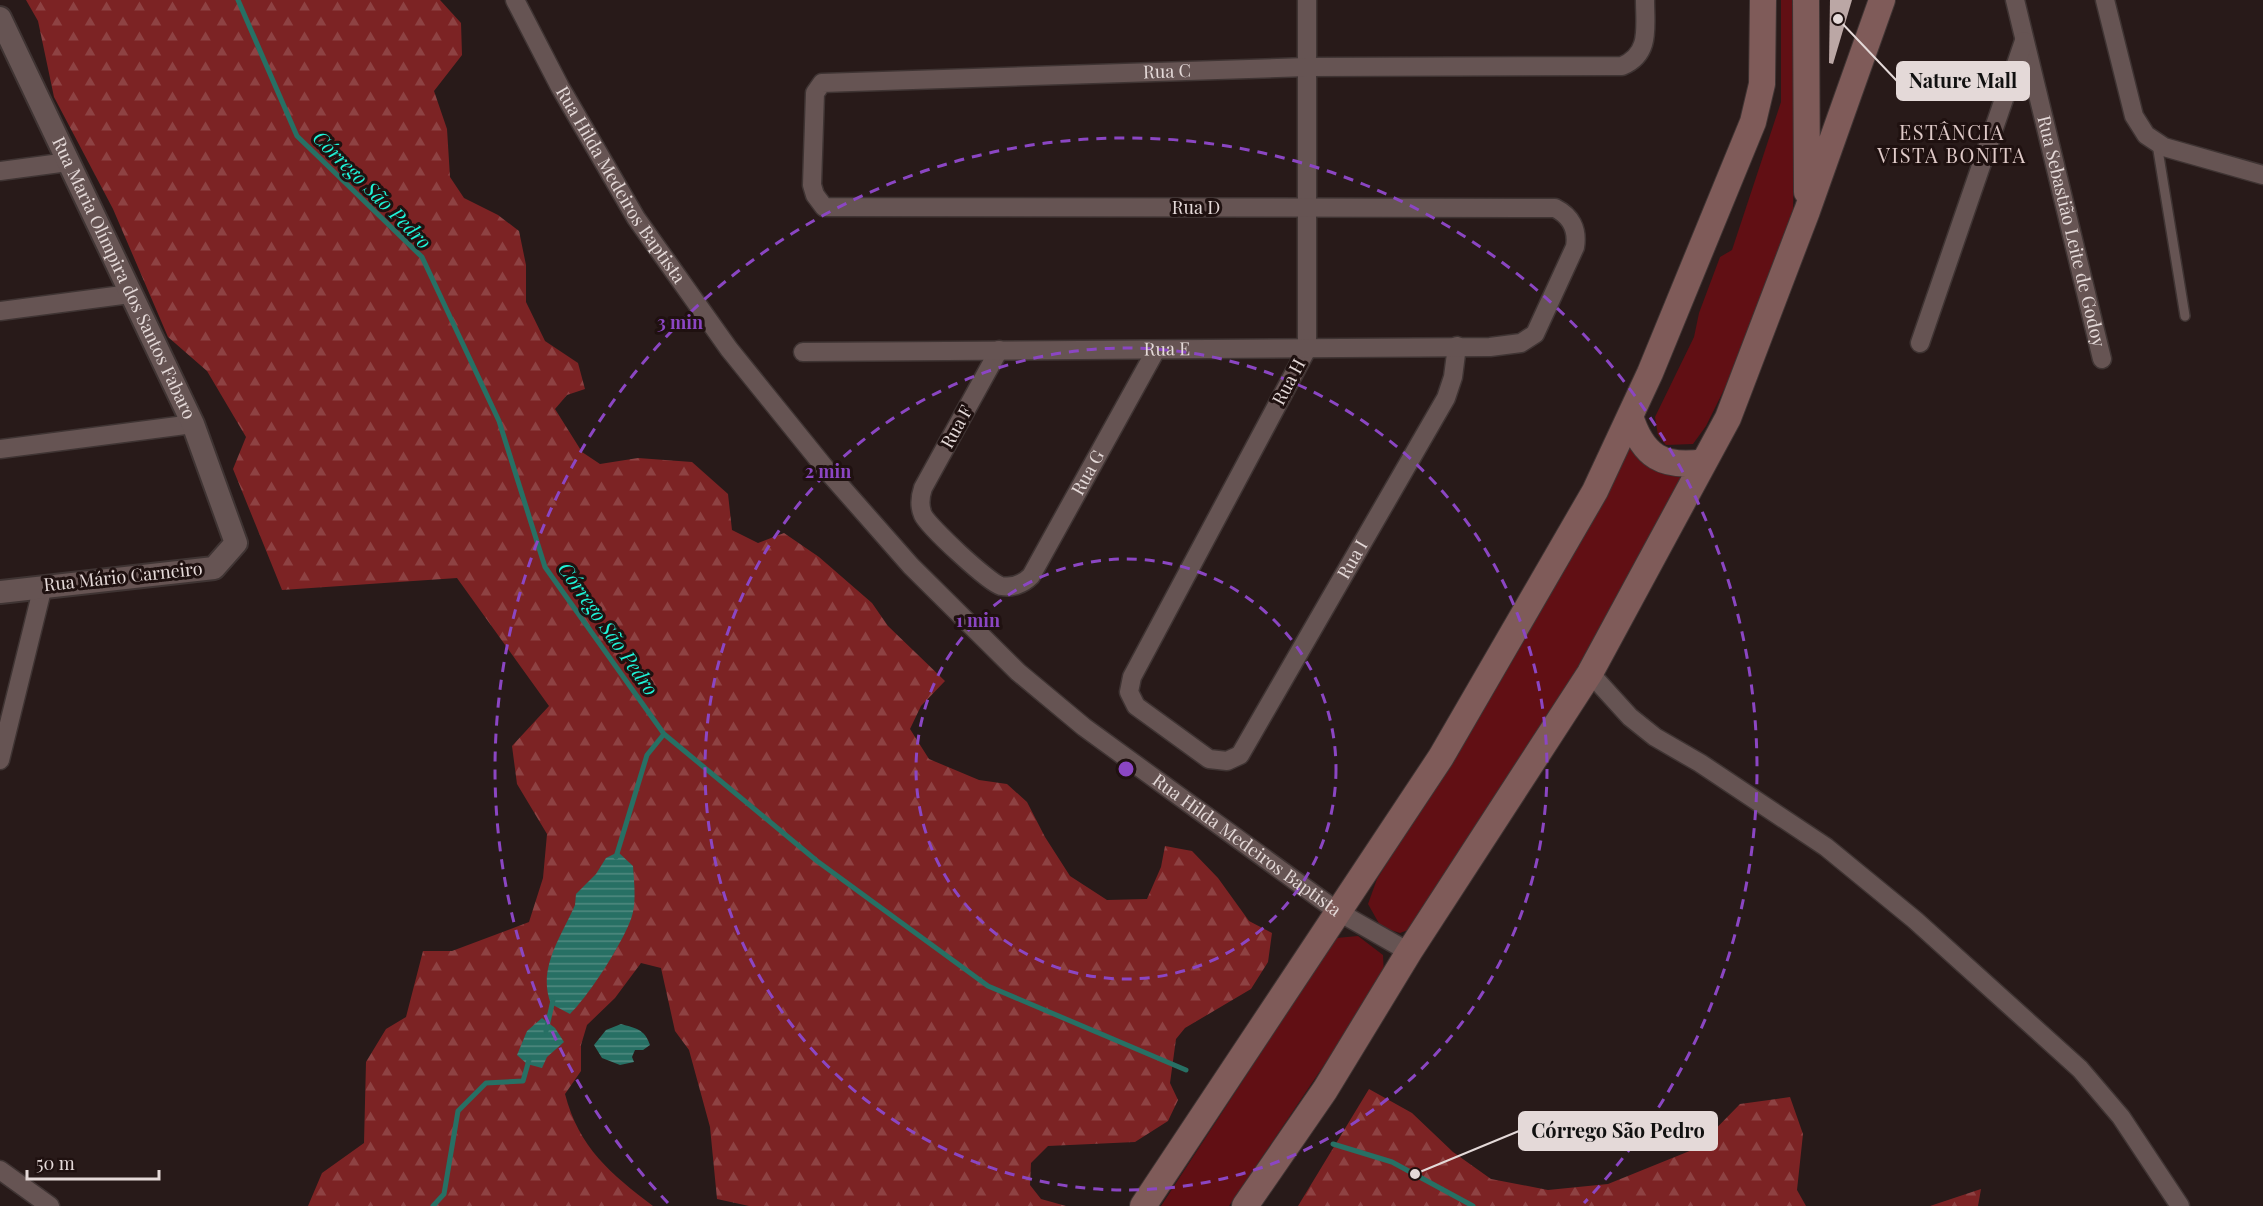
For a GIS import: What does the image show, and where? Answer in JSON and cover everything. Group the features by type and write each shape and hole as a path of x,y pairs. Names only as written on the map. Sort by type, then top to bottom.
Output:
{"main road":[{"path":"1143,1206 1441,757 1595,491 1706,242 1753,122 1762,84 1763,0"},
{"path":"1806,0 1807,211"},
{"path":"1245,1206 1325,1090 1408,952 1590,673 1728,418 1807,211 1882,0"},
{"path":"1630,416 1636,436 1656,457 1681,465 1704,462"}],"street":[{"name":"Rua Hilda Medeiros Baptista","path":"515,0 560,87 636,218 729,349 830,474 911,566 1010,665 1084,727 1337,911 1408,952"},
{"name":"Rua H","path":"1129,692 1132,676 1307,349 1308,0"},
{"name":"Rua C","path":"824,207 815,195 813,185 813,97 822,83 1307,67 1602,68 1622,66 1638,57 1645,41 1645,0"},
{"name":"Rua Sebastião Leite de Godoy","path":"2015,0 2102,359"},
{"path":"2105,0 2134,116 2151,139 2263,176"},
{"name":"Rua Maria Olímpira dos Santos Fabaro","path":"2,29 193,424 236,543"},
{"path":"1920,343 2025,41"},
{"path":"0,171 68,162"},
{"name":"Rua D","path":"824,207 1555,208 1567,215 1576,233 1575,247 1540,326 1530,338"},
{"path":"0,311 130,294"},
{"name":"Rua E","path":"803,352 1307,349 1513,345 1530,338"},
{"name":"Rua I","path":"1129,692 1136,706 1209,759 1227,761 1240,755 1446,398 1453,377 1457,346"},
{"name":"Rua F","path":"920,504 923,488 999,350"},
{"name":"Rua G","path":"920,504 926,520 990,581 1004,586 1014,586 1031,576 1156,350"},
{"path":"0,449 193,424"},
{"name":"Rua Mário Carneiro","path":"0,592 214,568 236,543"},
{"path":"0,760 43,586"},
{"path":"1590,673 1630,717 1655,737 1700,763 1826,847 1915,920 2080,1069 2121,1117 2180,1206"},
{"path":"0,1170 50,1206"}],"lane":[{"path":"2151,139 2185,316"}],"shaded area":[{"path":"1781,0 1797,0 1793,212 1751,335 1706,426 1693,444 1666,445 1658,435 1655,417 1694,337 1699,313 1720,257 1732,250 1781,102"},
{"path":"1630,447 1687,474 1590,653 1416,927 1400,933 1381,927 1368,904 1377,879 1489,700"},
{"path":"1358,936 1383,955 1384,976 1229,1206 1161,1206 1336,938"}],"green space":[{"path":"26,0 440,0 461,23 462,55 434,91 447,129 450,177 464,198 498,215 519,231 526,265 526,302 545,341 578,363 585,389 567,395 555,409 582,452 600,464 638,458 692,462 728,494 732,530 758,543 784,533 819,557 872,603 888,626 945,681 921,706 910,729 929,759 979,780 1007,784 1027,802 1045,837 1070,876 1107,900 1147,899 1161,867 1165,846 1192,851 1218,878 1249,921 1272,933 1268,962 1251,989 1185,1028 1176,1039 1170,1083 1178,1100 1168,1121 1135,1142 1048,1146 1031,1163 1030,1185 1041,1199 1066,1206 749,1206 717,1199 710,1127 689,1050 675,1031 661,968 641,963 615,998 587,1025 581,1045 581,1071 565,1094 571,1113 588,1145 610,1171 653,1206 308,1206 322,1173 364,1143 366,1062 386,1029 406,1017 423,951 452,951 529,922 543,878 547,834 517,784 512,746 549,706 457,578 282,590 233,469 246,437 207,371 168,337 113,209 54,97 38,21"},
{"path":"1369,1089 1412,1113 1453,1152 1491,1179 1548,1190 1608,1184 1697,1148 1740,1104 1790,1097 1803,1134 1797,1190 1806,1206 1298,1206"},
{"path":"1981,1189 1978,1206 1930,1206"}],"water":[{"path":"618,852 633,866 635,895 630,923 606,966 570,1014 551,1004 547,991 552,953 575,905 576,894 596,874 606,858"},
{"path":"542,1018 555,1028 564,1042 547,1057 542,1068 527,1064 517,1055 527,1031"},
{"path":"621,1024 642,1032 650,1045 643,1050 635,1050 632,1057 634,1062 620,1065 602,1058 594,1045 606,1030"}],"building":[{"path":"1830,0 1852,0 1833,64 1829,63"}],"waterway":[{"name":"Córrego São Pedro","path":"238,0 297,136 422,257 499,421 545,567 664,734 817,861 988,986 1186,1070"},
{"path":"616,857 647,755 664,734"},
{"path":"546,1031 553,1000"},
{"path":"433,1206 444,1194 458,1111 486,1083 523,1081 529,1060"},
{"name":"Córrego São Pedro","path":"1333,1144 1392,1162 1473,1206"}],"place":[{"name":"Nature Mall","path":"1838,19"},
{"name":"Córrego São Pedro","path":"1415,1174"}],"district":[{"name":"ESTÂNCIA VISTA BONITA","path":"1952,144"}]}
